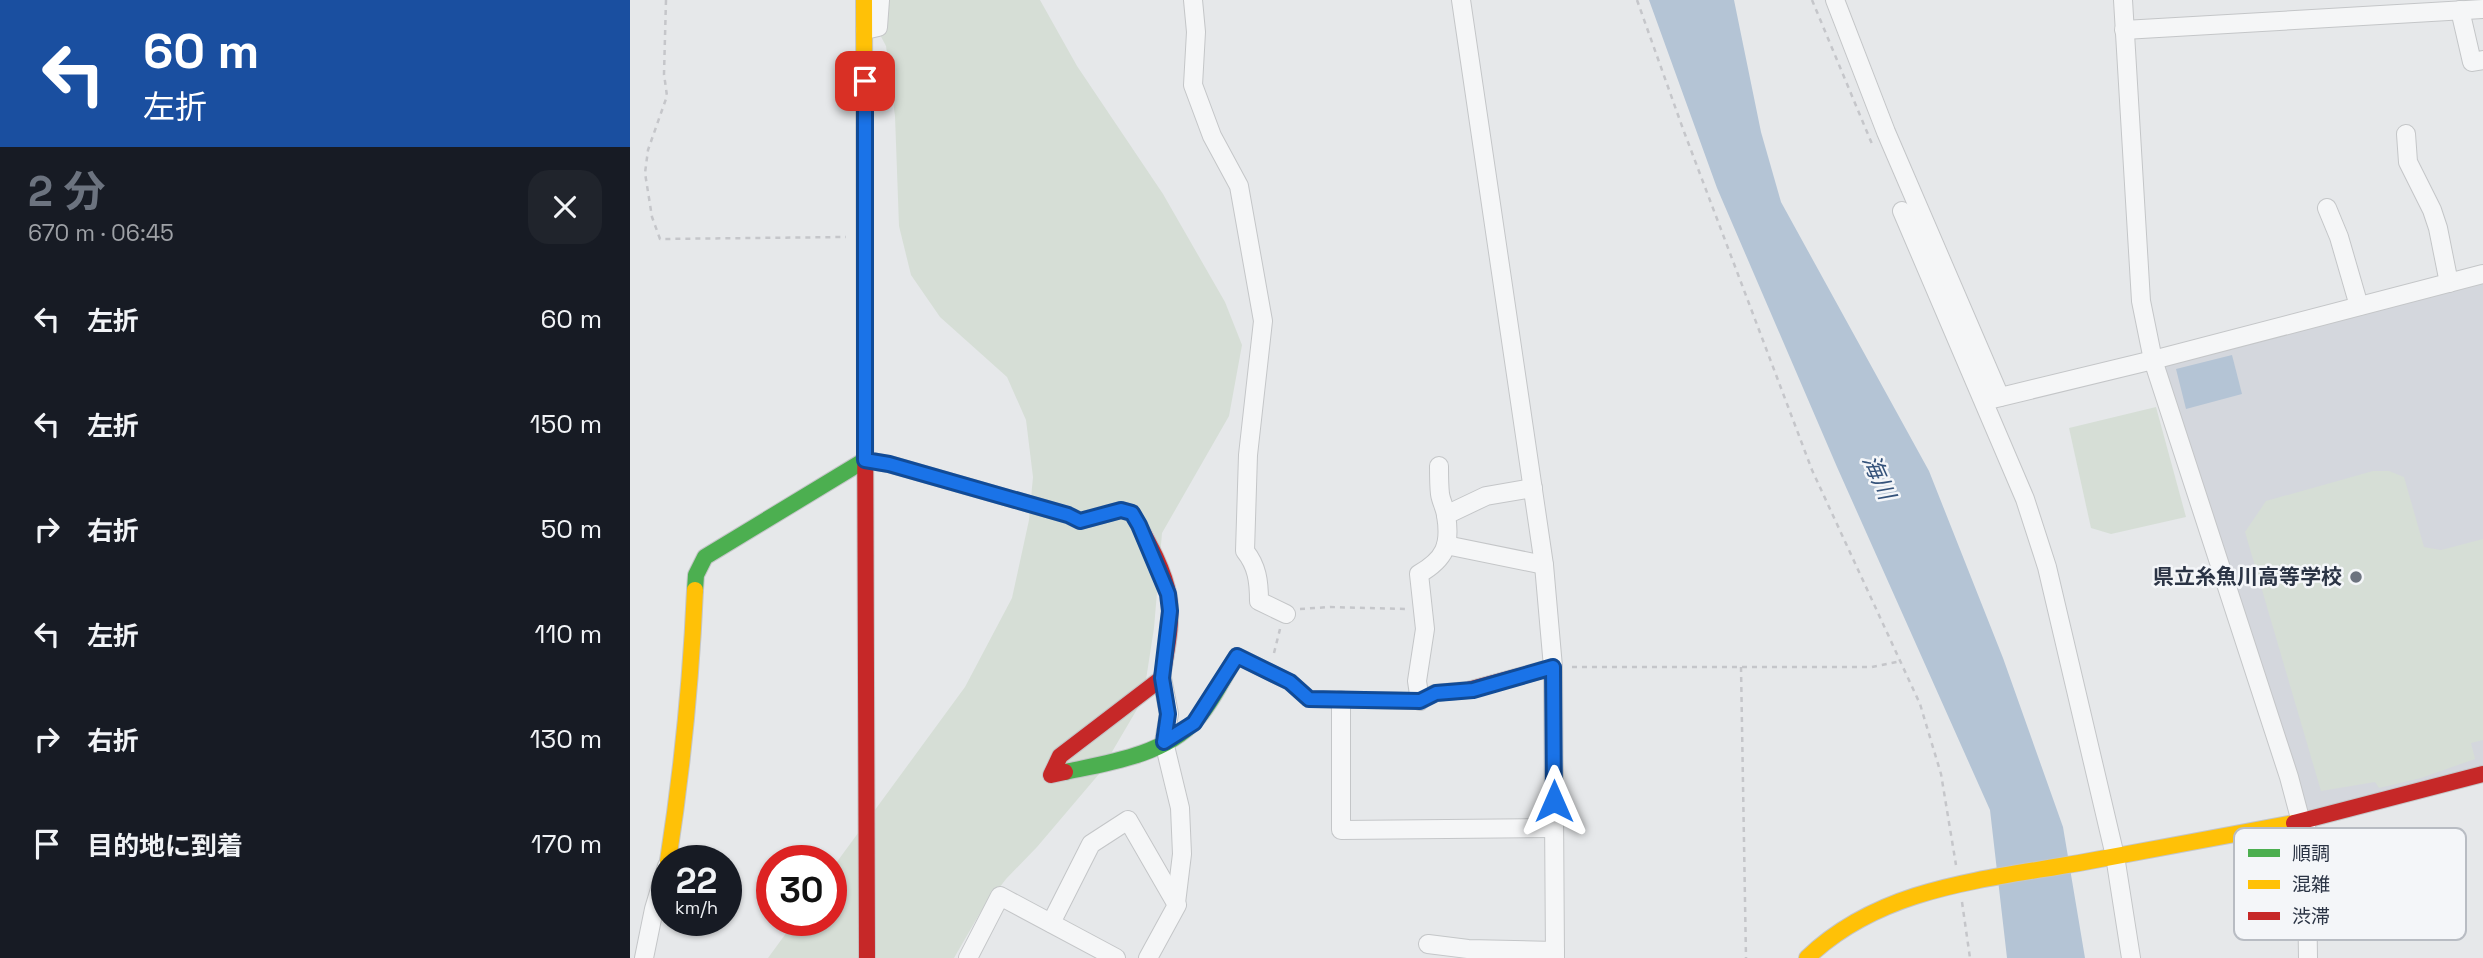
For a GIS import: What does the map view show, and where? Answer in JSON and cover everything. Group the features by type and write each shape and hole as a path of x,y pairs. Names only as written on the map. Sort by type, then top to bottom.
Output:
{"street":[{"path":"864,0 867,958"},
{"path":"865,30 878,27 880,0"},
{"path":"1193,0 1196,32 1194,85 1212,136 1240,186 1263,321 1248,454 1245,551 1253,561 1258,579 1259,601 1286,614"},
{"path":"1428,944 1555,954 1553,667 1545,565 1461,0"},
{"path":"1835,0 1992,399 2048,567 2115,856 2131,958"},
{"path":"2123,0 2141,301 2153,360 2304,828"},
{"path":"2124,30 2483,9"},
{"path":"2460,10 2472,62 2483,60"},
{"path":"2406,134 2407,162 2432,210 2449,283"},
{"path":"2327,208 2339,237 2360,306"},
{"path":"1902,211 1992,399"},
{"path":"1992,399 2483,274"},
{"path":"671,845 681,779 691,680 696,575 705,556 865,460 928,475 1068,515 1080,521 1121,510 1132,513 1139,525 1168,594 1170,611 1162,678 1168,714 1164,742 1180,808 1182,854 1176,903 1148,958"},
{"path":"1420,701 1417,681 1425,629 1419,574 1436,564 1445,552 1446,545 1446,515 1440,494 1439,466"},
{"path":"1446,515 1486,496 1533,488"},
{"path":"1446,545 1545,565"},
{"path":"1162,678 1060,756 1051,775 1134,756 1164,742 1194,723 1237,656 1290,682 1309,699 1420,701 1436,693 1473,690 1553,667"},
{"path":"1341,700 1340,830 1555,828"},
{"path":"2266,828 2304,821 2483,774"},
{"path":"1051,923 1091,844 1128,820 1176,903"},
{"path":"1807,958 1822,942 1875,908 1929,890 2234,834"},
{"path":"968,958 1000,896 1116,958"},
{"path":"644,958 651,924"},
{"path":"2307,940 2308,958"}],"path":[{"path":"666,0 664,74 667,96 648,150 645,173 652,216 660,239 865,237"},
{"path":"1637,0 1812,470 1920,704 1941,774 1970,958"},
{"path":"1812,0 1874,147"},
{"path":"1270,672 1280,626 1286,614 1299,609 1330,607 1422,609"},
{"path":"1553,667 1872,667 1901,661"},
{"path":"1741,667 1746,958"}],"shaded area":[{"path":"855,0 1040,0 1077,66 1163,194 1225,302 1242,345 1229,416 1162,533 1154,628 1143,699 1099,774 1006,879 980,913 954,958 768,958 784,936 847,936 847,848 965,687 1012,598 1029,520 1033,477 1026,420 1007,377 940,317 911,275 899,226 895,116 886,46 868,12"},
{"name":"県立糸魚川高等学校","path":"2483,279 2483,766 2306,811 2166,389 2165,363"},
{"path":"2156,407 2186,517 2111,534 2091,528 2069,428"},
{"path":"2373,471 2389,471 2404,477 2424,547 2441,550 2483,539 2483,740 2471,743 2475,759 2421,778 2379,788 2375,782 2321,791 2245,532 2266,501"}],"water":[{"name":"海川","path":"1649,0 1734,0 1761,132 1781,202 1929,471 2003,658 2063,827 2085,958 2007,958 1990,810 1837,467 1717,188"},
{"path":"2232,355 2242,394 2186,409 2176,369"}],"traffic: fast":[{"path":"695,590 696,575 705,557 865,460 889,464 1068,515 1080,521 1109,513"},
{"path":"1065,772 1135,756 1168,742 1183,732 1208,705 1237,656 1290,682 1309,699 1420,701 1435,693 1468,690"}],"traffic: slow":[{"path":"864,0 865,395"},
{"path":"670,845 685,726 695,590"},
{"path":"2267,828 2294,823"},
{"path":"1807,958 1836,934 1867,916 1900,901 1935,890 2234,834"}],"traffic: jam":[{"path":"865,395 867,958"},
{"path":"1065,772 1051,775 1060,756 1162,678 1170,617 1169,597 1163,575 1132,513 1121,510 1109,513"},
{"path":"1468,690 1553,667"},
{"path":"2294,823 2483,774"}],"place":[{"name":"県立糸魚川高等学校","path":"2356,577"}],"route":[{"path":"865,81 865,460 889,464 1068,515 1080,521 1121,510 1132,513 1168,594 1170,611 1162,678 1168,714 1164,742 1194,723 1237,656 1290,682 1309,699 1420,701 1436,693 1473,690 1553,667 1554,801"}]}
